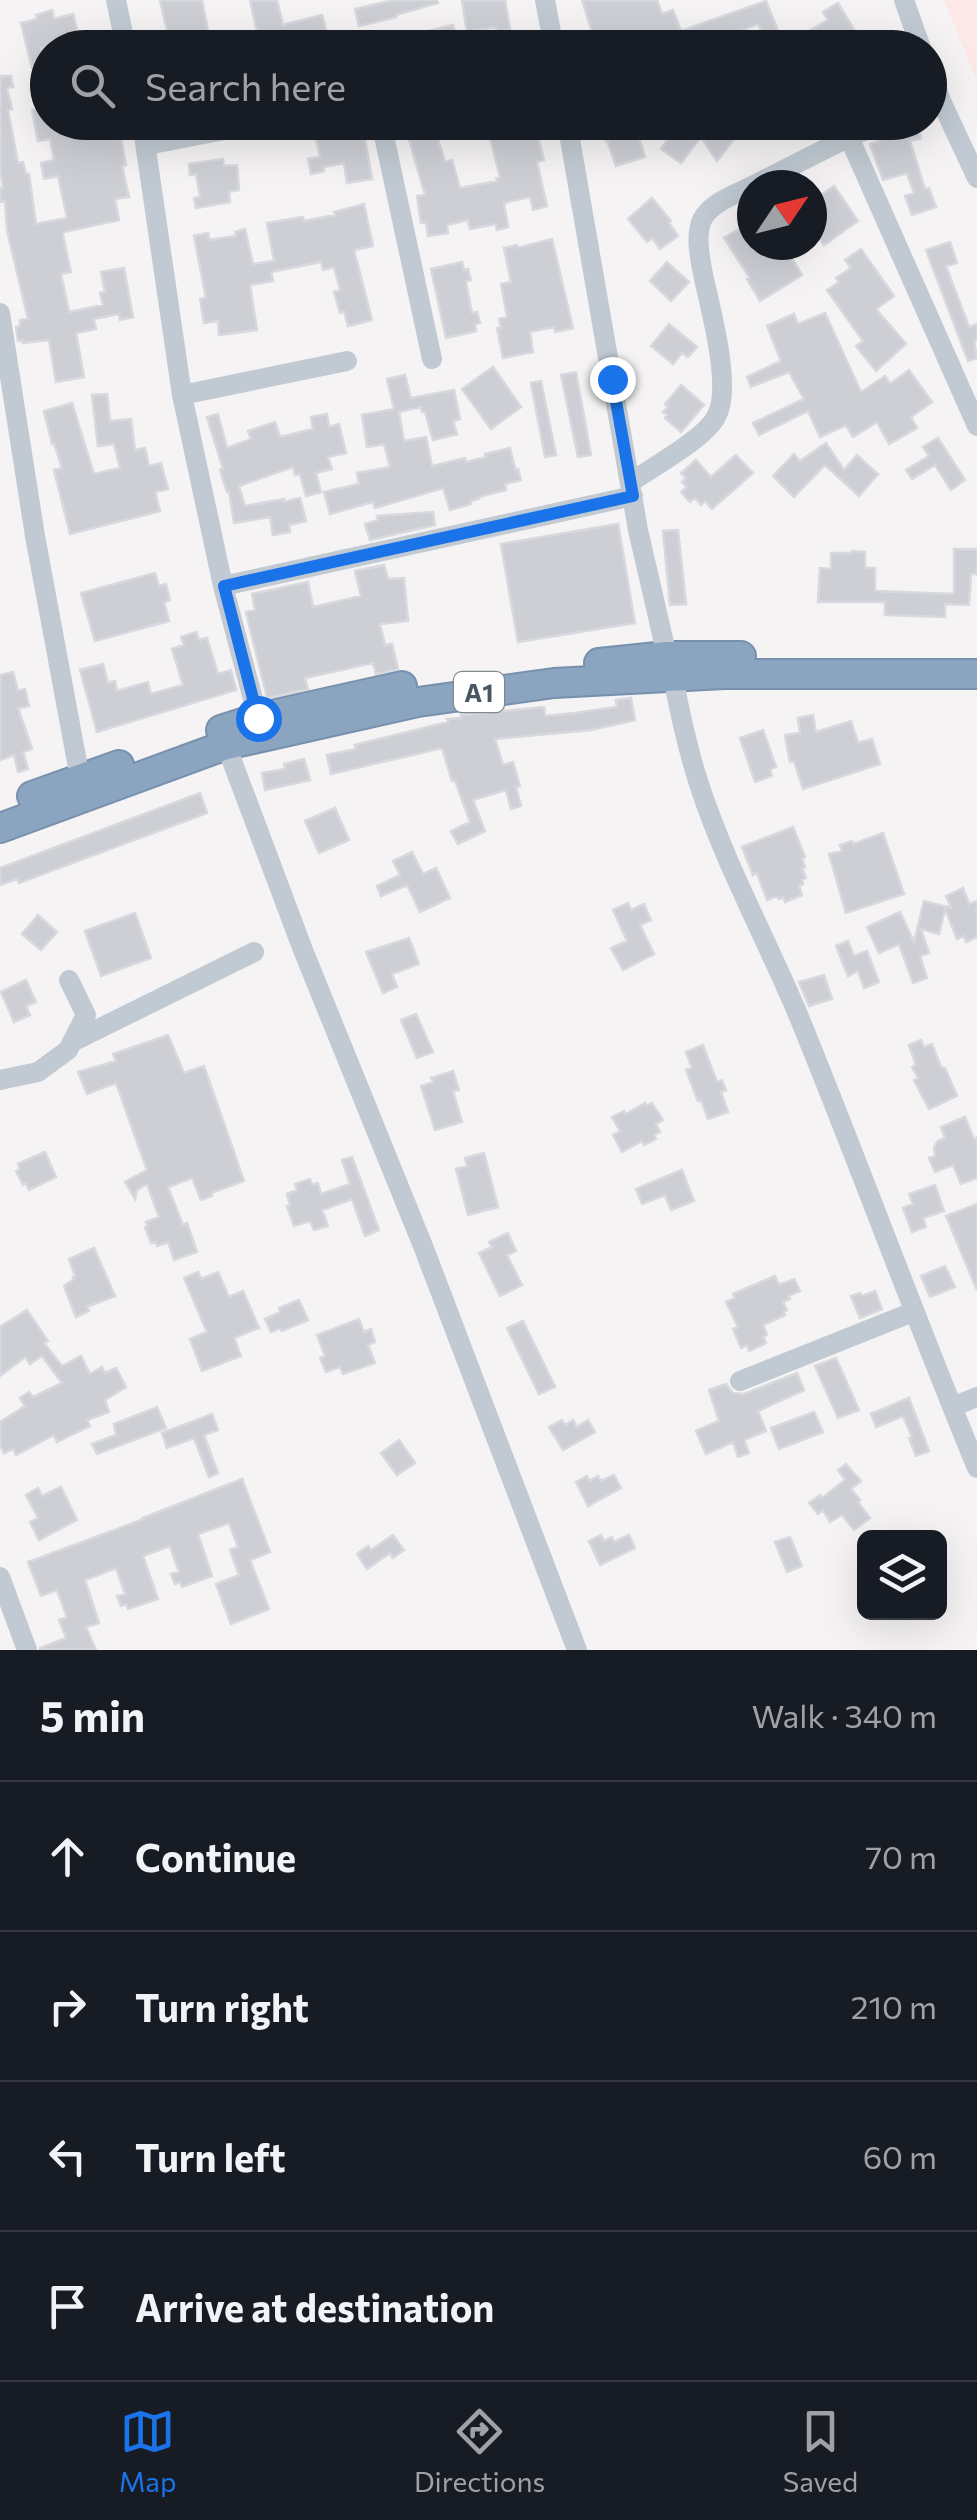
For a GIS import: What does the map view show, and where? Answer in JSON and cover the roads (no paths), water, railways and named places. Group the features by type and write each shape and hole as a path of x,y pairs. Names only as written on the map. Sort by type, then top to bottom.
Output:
{"highway":[{"name":"A1","path":"0,809 258,718 453,678 549,666 670,666 977,655"},
{"name":"A1","path":"0,828 226,745 452,696 670,666 977,674"}],"street":[{"path":"116,0 122,30"},
{"path":"546,0 551,30"},
{"path":"904,0 915,30"},
{"path":"947,119 973,156 977,178"},
{"path":"146,140 182,395 258,718"},
{"path":"147,145 172,140"},
{"path":"385,140 432,360"},
{"path":"570,140 638,530 682,725 701,790 798,1015 977,1468"},
{"path":"784,170 843,140"},
{"path":"850,140 977,426"},
{"path":"224,586 632,489 705,431 717,416 723,397 721,366 698,250 702,220 714,206 737,194"},
{"path":"0,314 35,536 80,778"},
{"path":"182,395 347,361"},
{"path":"226,745 577,1650"},
{"path":"72,1042 254,952"},
{"path":"0,1080 38,1072 68,1050 86,1015 70,980"},
{"path":"740,1381 914,1312"},
{"path":"952,1408 977,1397"},
{"path":"0,1577 27,1650"}]}
